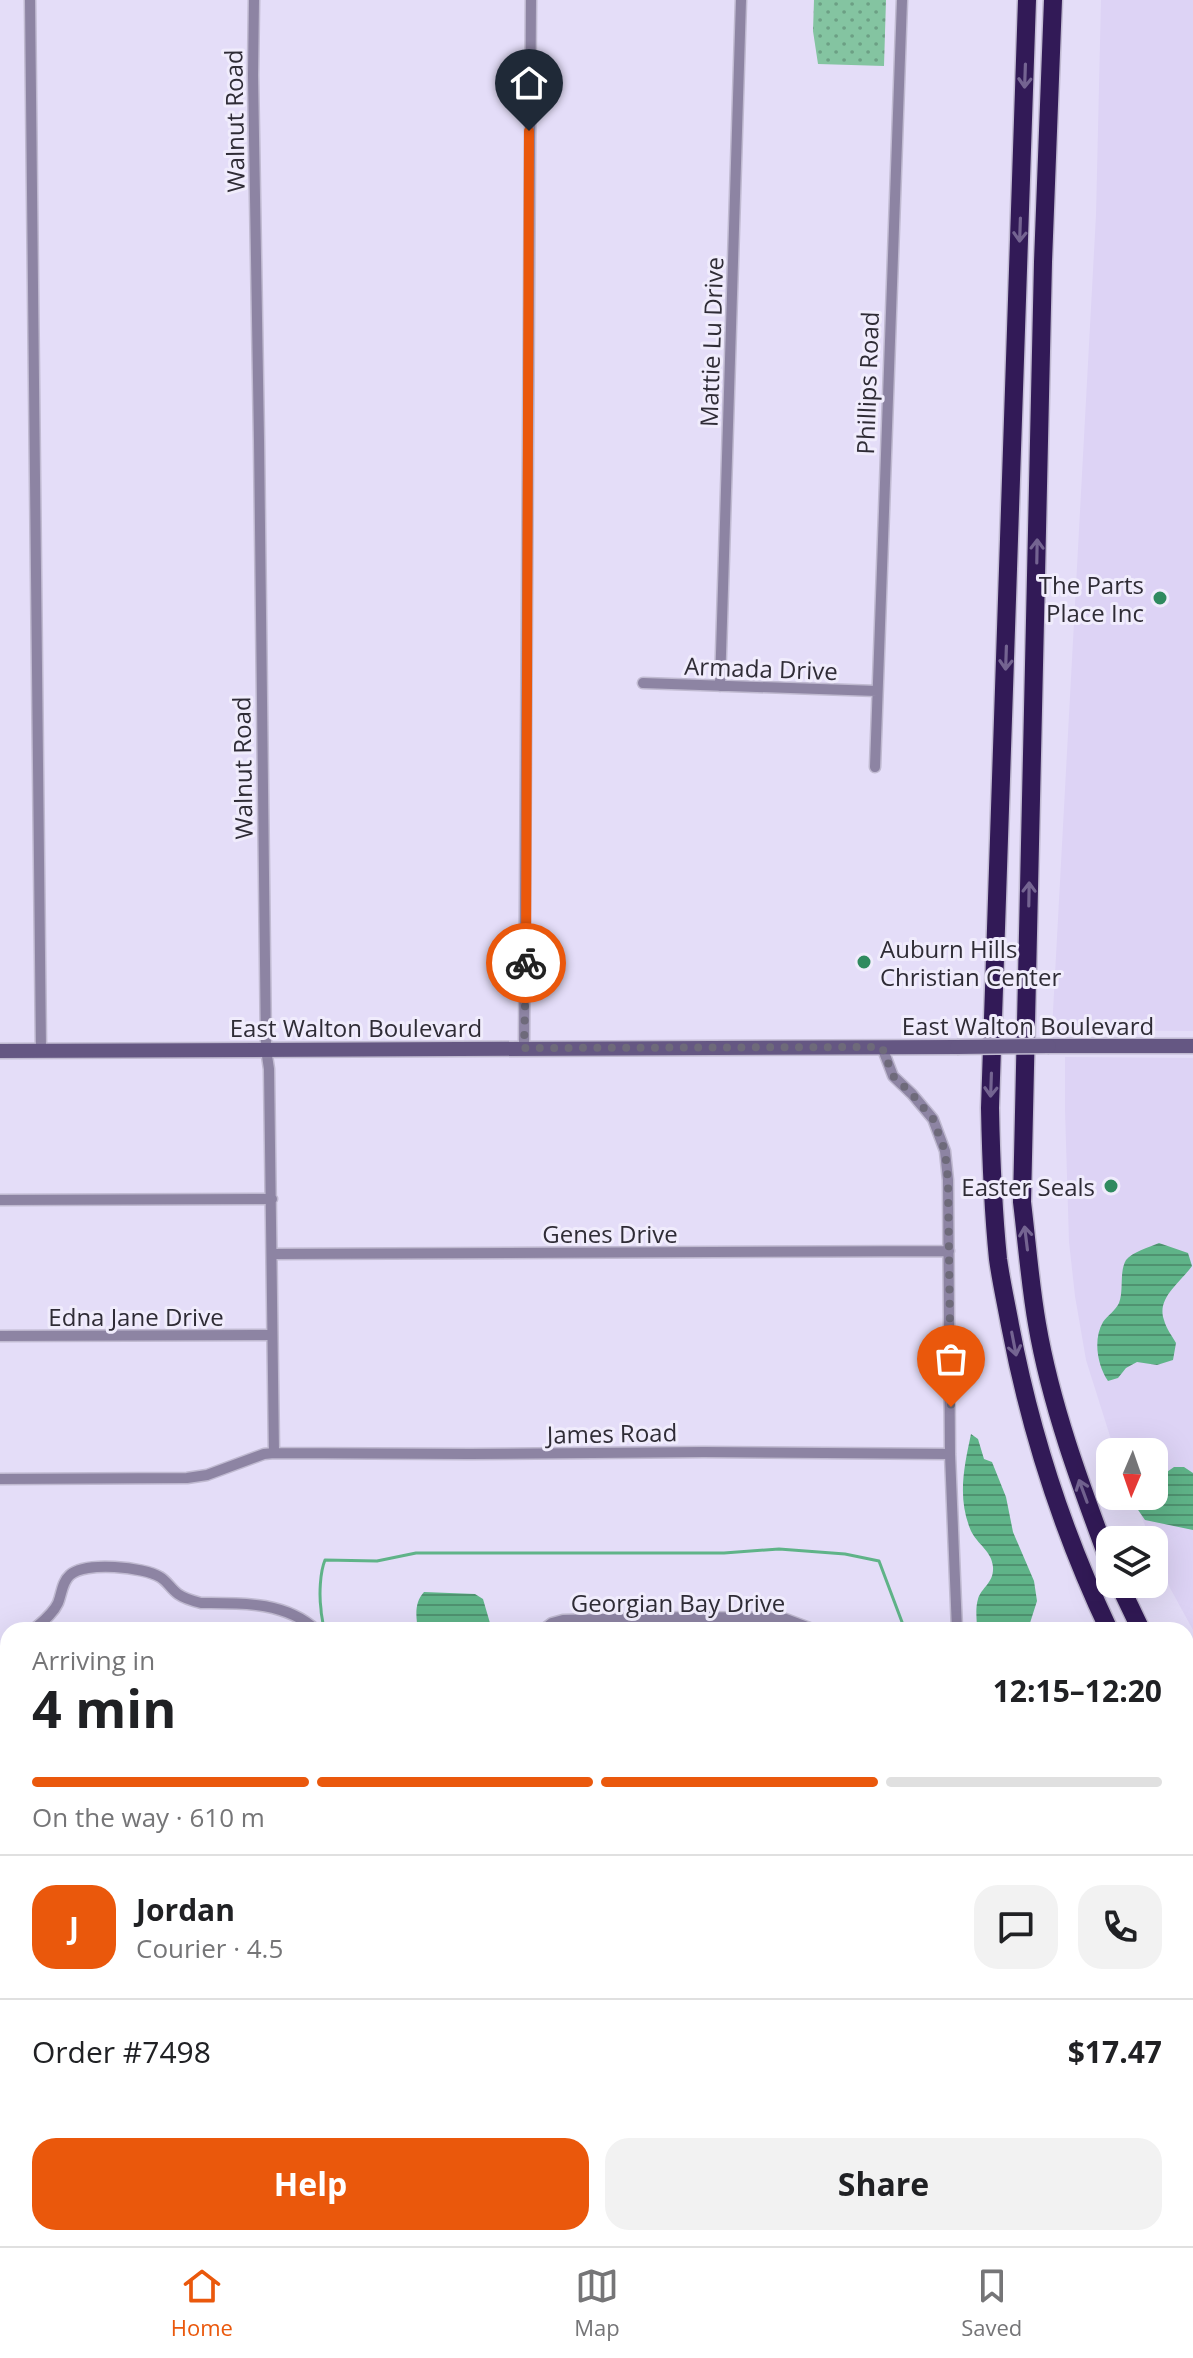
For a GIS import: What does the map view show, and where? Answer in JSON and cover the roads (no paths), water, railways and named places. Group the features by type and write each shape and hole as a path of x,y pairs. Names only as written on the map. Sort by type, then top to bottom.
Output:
{"highway":[{"path":"1027,0 991,1092 992,1178 998,1261 1030,1416 1045,1471 1070,1540 1106,1622"},
{"path":"1053,0 1043,262 1022,1202 1037,1326 1075,1469 1096,1526"},
{"path":"1126,1598 1137,1622"}],"main road":[{"name":"East Walton Boulevard","path":"0,1051 1193,1046"}],"street":[{"path":"30,0 41,1051"},
{"name":"Walnut Road","path":"254,0 266,1049 272,1199 274,1453"},
{"path":"524,1048 531,0"},
{"name":"Mattie Lu Drive","path":"720,686 741,0"},
{"name":"Phillips Road","path":"875,767 902,0"},
{"name":"Armada Drive","path":"643,683 877,691"},
{"path":"882,1047 893,1076 933,1119 945,1151 948,1180 950,1454 957,1622"},
{"path":"0,1200 272,1199"},
{"name":"Genes Drive","path":"272,1254 949,1251"},
{"name":"Edna Jane Drive","path":"0,1336 272,1335"},
{"path":"0,1479 195,1477 274,1453"},
{"name":"James Road","path":"274,1453 950,1454"},
{"path":"42,1622 57,1605 70,1575 86,1568 143,1569 164,1579 178,1593 193,1601 250,1603 293,1615 304,1622"},
{"name":"Georgian Bay Drive","path":"680,1622 783,1618 794,1622"},
{"name":"Georgian Bay Drive","path":"556,1622 596,1622"}],"waterway":[{"path":"323,1622 320,1591 325,1560 377,1561 416,1553 724,1553 779,1549 845,1554 879,1561 902,1622"}],"place":[{"name":"The Parts Place Inc","path":"1160,598"},
{"name":"Auburn Hills Christian Center","path":"864,962"},
{"name":"Easter Seals","path":"1111,1186"}]}
